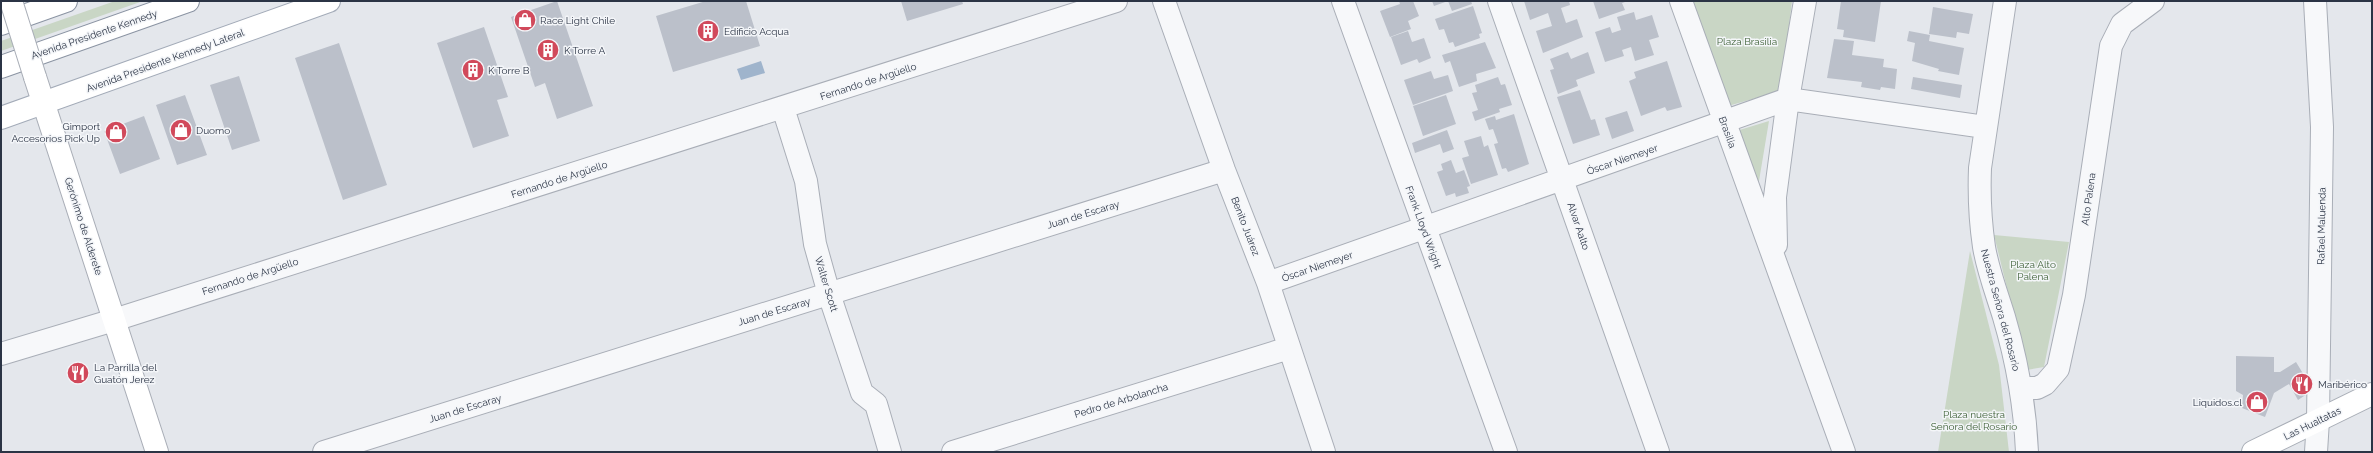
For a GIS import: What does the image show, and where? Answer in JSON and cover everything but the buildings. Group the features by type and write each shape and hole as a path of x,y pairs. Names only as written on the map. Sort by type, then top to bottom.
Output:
{"main road":[{"name":"Gerónimo de Alderete","path":"10,1 156,452"},
{"path":"1,24 66,1"},
{"name":"Avenida Presidente Kennedy","path":"1,67 188,1"},
{"name":"Avenida Presidente Kennedy Lateral","path":"1,118 44,104 329,1"},
{"name":"Las Hualtatas","path":"2253,452 2372,394"}],"street":[{"name":"Fernando de Argüello","path":"1,354 114,320 1116,1"},
{"name":"Benito Juárez","path":"1164,1 1224,170 1268,283 1324,452"},
{"name":"Frank Lloyd Wright","path":"1343,1 1424,229 1506,452"},
{"name":"Alvar Aalto","path":"1499,1 1658,452"},
{"name":"Brasilia","path":"1681,1 1844,452"},
{"name":"Brasilia","path":"1776,262 1775,197 1788,99 1805,1"},
{"name":"Nuestra Señora del Rosario","path":"2005,1 1985,127 1980,181 1984,247 2021,388 2026,452"},
{"name":"Alto Palena","path":"2021,388 2037,388 2045,384 2058,369 2074,295 2111,46 2122,24 2153,1"},
{"name":"Rafael Maluenda","path":"2315,1 2322,127 2318,420 2316,452"},
{"name":"Óscar Niemeyer","path":"1268,283 1725,123 1788,99 1985,127"},
{"name":"Walter Scott","path":"783,108 806,181 815,244 829,294 862,393 876,404 890,452"},
{"name":"Juan de Escaray","path":"324,452 1224,170"},
{"name":"Pedro de Arbolancha","path":"953,452 1290,348"}],"green space":[{"path":"115,1 143,1 1,51 1,41"},
{"name":"Plaza Brasilia","path":"1689,1 1792,1 1781,91 1728,106"},
{"path":"1769,121 1757,193 1733,132"},
{"name":"Plaza Alto Palena","path":"1994,235 2069,242 2044,367 2027,370"},
{"name":"Plaza nuestra Señora del Rosario","path":"1970,251 1999,365 2009,452 1938,452"}],"water":[{"path":"761,61 765,73 741,80 737,69"}],"place":[{"name":"Race Light Chile","path":"525,20"},
{"name":"Edificio Acqua","path":"708,31"},
{"name":"K Torre A","path":"548,50"},
{"name":"K Torre B","path":"473,70"},
{"name":"Duomo","path":"181,130"},
{"name":"Gimport Accesorios Pick Up","path":"116,132"},
{"name":"La Parrilla del Guatón Jerez","path":"78,373"},
{"name":"Maribérico","path":"2302,384"},
{"name":"Liquidos.cl","path":"2257,402"}]}
